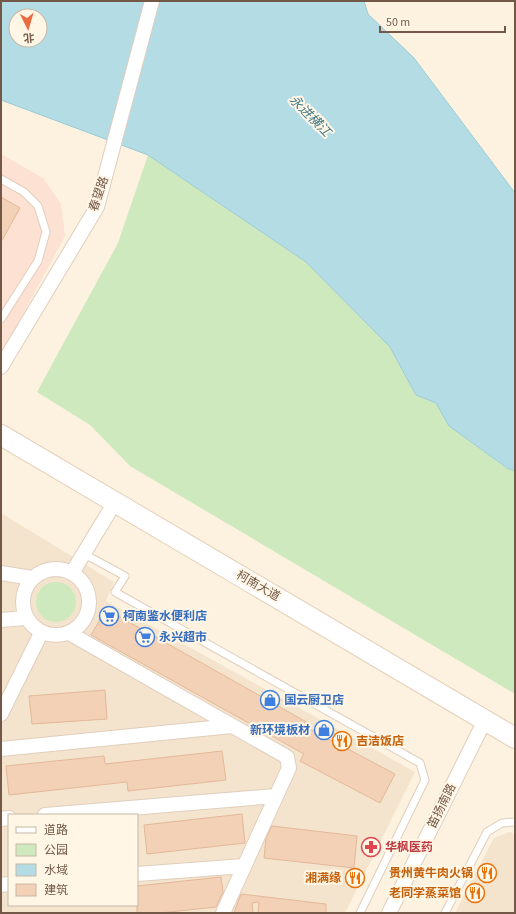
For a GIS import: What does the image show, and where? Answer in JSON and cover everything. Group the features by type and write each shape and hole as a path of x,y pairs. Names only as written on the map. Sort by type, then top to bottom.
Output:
{"main road":[{"name":"柯南大道","path":"1,435 515,738"}],"street":[{"name":"春望路","path":"1,367 97,207 152,1"},
{"path":"72,573 115,502"},
{"path":"52,569 62,569 81,579 87,588 89,609 85,619 78,627 69,633 50,635 41,632 32,626 26,618 22,608 22,597 32,578 41,572 52,569"},
{"path":"1,573 32,578"},
{"path":"1,620 26,618"},
{"path":"1,714 5,698 41,632"},
{"path":"69,633 287,757 289,768 223,913"},
{"name":"笛扬南路","path":"389,913 485,720"},
{"path":"1,748 232,726"},
{"path":"57,814 276,796"},
{"path":"138,874 244,866"}],"lane":[{"path":"1,179 24,192 38,206 46,232 38,261 1,319"},
{"path":"84,554 125,576 116,592 420,762 425,780 360,913"},
{"path":"445,913 487,832 502,823 515,822"}],"shaded area":[{"path":"1,154 43,178 61,204 65,236 1,355"},
{"path":"1,513 114,582 106,601 415,772 345,913 1,913"},
{"path":"510,832 515,835 515,913 455,913 494,838"}],"green space":[{"path":"148,155 306,262 390,347 416,395 436,403 449,426 506,468 515,471 515,694 130,466 90,425 37,392 118,243"},
{"path":"60,582 67,585 73,591 76,602 75,610 67,619 60,622 52,622 45,619 37,610 36,598 39,591 48,583"}],"water":[{"name":"永进横江","path":"1,1 364,1 368,14 414,58 515,193 515,471 507,468 449,426 436,403 416,395 390,347 306,262 148,155 1,100"}],"building":[{"path":"1,197 20,208 1,242"},
{"path":"106,609 310,724 308,728 395,774 380,803 300,761 304,754 91,635"},
{"path":"105,690 107,719 32,724 29,696"},
{"path":"222,751 226,780 128,791 127,782 9,795 6,766 104,756 105,764"},
{"path":"242,814 245,843 147,854 144,825"},
{"path":"272,826 357,836 354,868 264,858 266,838"},
{"path":"221,877 223,892 216,907 160,913 137,913 138,886"},
{"path":"241,894 326,904 326,913 258,913 259,902 252,903 253,913 234,913"}],"place":[{"name":"柯南鉴水便利店","path":"109,616"},
{"name":"永兴超市","path":"145,637"},
{"name":"国云厨卫店","path":"270,700"},
{"name":"新环境板材","path":"324,730"},
{"name":"吉洁饭店","path":"342,741"},
{"name":"华枫医药","path":"371,847"},
{"name":"贵州黄牛肉火锅","path":"487,873"},
{"name":"湘满缘","path":"355,878"},
{"name":"老同学蒸菜馆","path":"475,893"}]}
